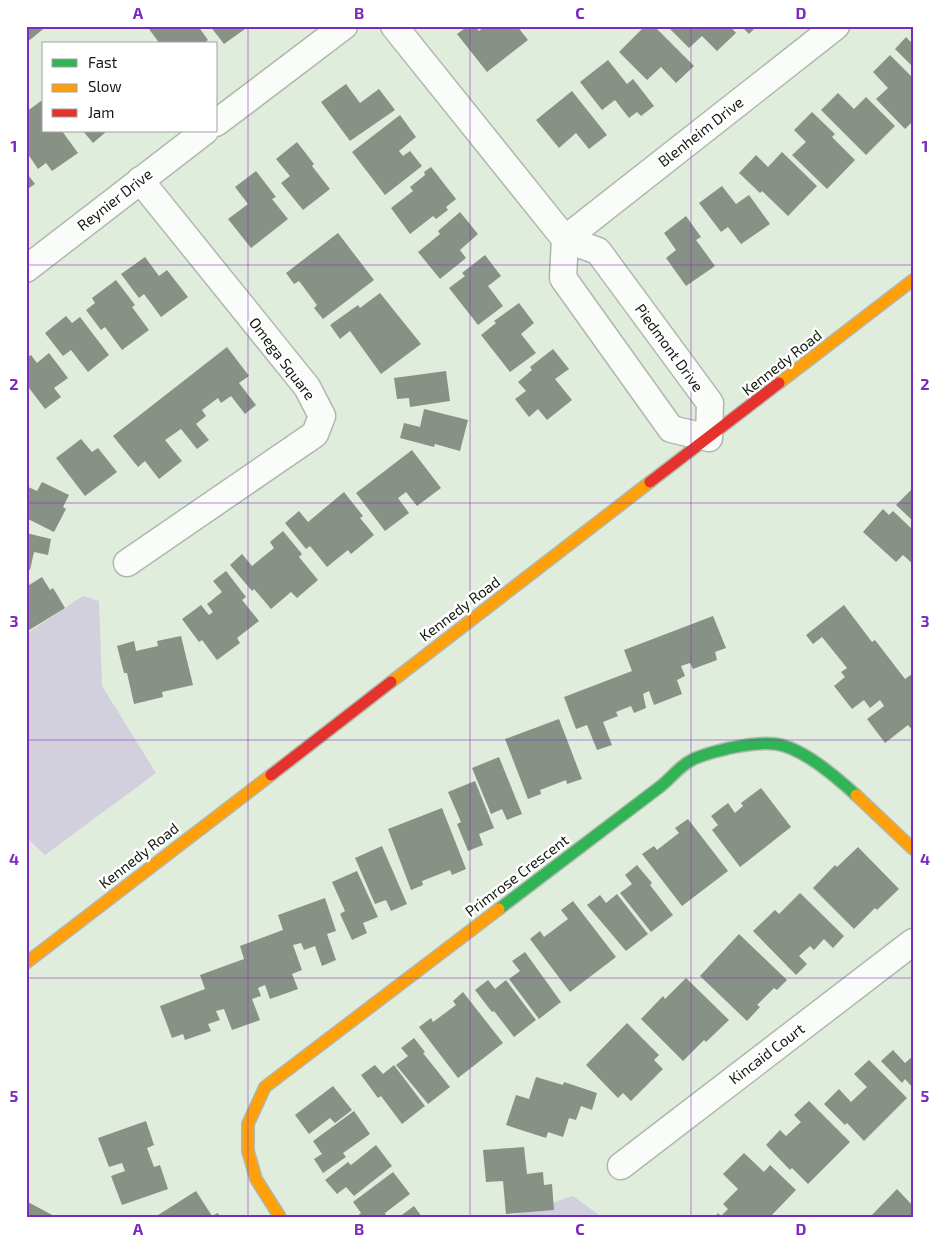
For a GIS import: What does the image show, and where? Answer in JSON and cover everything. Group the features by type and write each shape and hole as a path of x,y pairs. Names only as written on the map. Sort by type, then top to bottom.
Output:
{"main road":[{"name":"Kennedy Road","path":"26,963 187,837 913,280"},
{"name":"Primrose Crescent","path":"280,1217 256,1179 248,1151 248,1124 265,1087 661,786 692,760 725,748 780,744 806,756 837,780 913,849"}],"street":[{"path":"218,121 344,26"},
{"path":"394,26 565,239 563,278 671,429 709,438"},
{"name":"Blenheim Drive","path":"565,239 836,26"},
{"name":"Reynier Drive","path":"26,269 204,132"},
{"name":"Omega Square","path":"126,563 315,434 322,416 306,387 140,180"},
{"name":"Piedmont Drive","path":"565,239 598,251 710,403 709,438"},
{"name":"Kincaid Court","path":"621,1166 913,942"}],"shaded area":[{"path":"83,596 99,601 102,686 156,773 45,855 26,837 26,634"},
{"path":"573,1196 602,1217 508,1217"}],"building":[{"path":"26,26 47,26 26,43"},
{"path":"153,26 198,26 208,40 206,42 159,42 149,29"},
{"path":"210,26 243,26 245,29 224,44"},
{"path":"468,26 475,26 479,31 485,26 517,26 528,40 487,72 457,34"},
{"path":"645,26 654,26 694,66 676,83 661,67 647,80 619,52"},
{"path":"667,26 730,26 736,33 717,51 702,36 689,48"},
{"path":"741,26 757,26 749,34"},
{"path":"906,37 911,42 913,41 913,67 895,49"},
{"path":"890,55 913,78 913,121 905,129 876,99 888,88 873,72"},
{"path":"608,60 627,84 633,79 654,106 641,116 637,112 629,118 615,100 602,110 580,82"},
{"path":"346,84 360,103 379,89 395,110 350,141 321,102"},
{"path":"572,91 607,135 589,149 576,133 559,148 536,120"},
{"path":"838,93 854,109 866,97 895,126 866,155 821,110"},
{"path":"41,101 42,132 63,132 78,153 52,171 46,163 38,169 26,151 26,112"},
{"path":"812,112 835,134 832,137 855,160 827,189 792,155 806,142 794,130"},
{"path":"400,115 416,137 399,151 403,156 410,151 422,166 385,195 352,152"},
{"path":"84,132 106,132 93,143"},
{"path":"297,142 314,164 312,166 330,189 303,210 281,183 290,176 276,159"},
{"path":"782,152 817,186 788,216 762,191 760,193 739,173 756,155 768,167"},
{"path":"431,167 456,199 446,207 448,210 436,219 433,216 410,234 391,208 413,191 410,187 425,175 424,172"},
{"path":"256,171 276,197 272,199 288,219 251,248 228,219 248,204 235,187"},
{"path":"26,172 35,184 26,190"},
{"path":"722,186 736,204 749,195 770,224 741,244 728,227 721,232 699,203"},
{"path":"460,212 478,234 460,250 466,258 440,279 418,252 440,234 438,231"},
{"path":"686,216 701,237 696,240 715,266 686,286 666,258 676,250 664,233"},
{"path":"338,233 374,280 323,319 314,308 317,305 299,281 294,284 286,273"},
{"path":"485,255 501,276 488,286 503,306 478,325 449,288 465,276 462,273"},
{"path":"145,257 159,276 167,270 188,297 161,317 144,294 139,298 121,274"},
{"path":"116,280 135,305 132,307 149,330 122,350 105,327 101,330 86,310 95,303 92,298"},
{"path":"380,293 421,344 381,374 350,331 340,339 330,325 358,305 360,308"},
{"path":"519,303 534,323 521,334 536,353 510,372 481,335 496,323 494,321"},
{"path":"66,316 72,323 80,317 109,355 88,372 71,350 63,356 45,333"},
{"path":"227,347 249,376 239,383 256,405 245,414 231,396 221,403 218,398 202,410 206,416 196,424 209,440 197,449 181,429 165,440 182,461 159,479 145,461 138,467 113,436"},
{"path":"553,349 569,369 555,379 572,400 547,420 538,409 529,417 515,399 526,391 518,382 532,370 530,367"},
{"path":"49,353 68,378 54,388 61,397 45,409 26,384 26,358 31,355 37,363"},
{"path":"446,371 450,401 410,407 409,398 397,399 394,378"},
{"path":"424,409 468,420 460,451 435,444 434,447 400,438 404,423 420,427"},
{"path":"81,439 92,452 98,448 117,472 85,496 56,458"},
{"path":"412,450 441,488 417,506 406,492 398,498 409,513 385,531 356,493"},
{"path":"42,482 69,495 63,507 66,509 54,532 26,518 26,486 37,491"},
{"path":"913,488 913,521 896,505"},
{"path":"344,492 363,516 360,518 374,535 351,554 348,550 327,567 310,546 306,549 285,523 299,511 308,522"},
{"path":"883,509 889,515 893,511 913,530 913,564 903,555 896,562 863,532"},
{"path":"283,531 302,554 299,557 318,580 297,598 291,592 271,609 254,589 252,591 230,565 242,554 252,566 274,548 270,542"},
{"path":"26,533 51,539 48,555 34,552 30,570 26,569"},
{"path":"226,571 246,597 242,600 259,621 237,638 240,643 217,660 202,640 199,642 182,619 201,605 209,615 213,612 207,604 222,592 213,581"},
{"path":"42,577 50,590 53,588 65,608 26,632 26,587"},
{"path":"844,605 872,642 875,640 905,679 913,675 913,731 908,725 885,743 867,719 884,706 880,700 870,708 864,700 852,709 834,686 845,677 841,672 847,668 822,637 813,644 806,635"},
{"path":"713,616 726,648 715,652 717,660 693,669 690,663 681,666 685,676 677,680 682,694 654,705 649,691 643,694 646,708 634,713 631,706 616,712 618,716 603,722 612,745 597,750 587,725 576,729 564,697 632,671 624,650"},
{"path":"181,636 193,685 162,692 163,697 134,704 127,673 124,673 117,646 134,641 136,651 158,646 157,641"},
{"path":"559,719 582,779 567,784 566,780 540,790 541,794 528,799 505,739"},
{"path":"499,757 522,814 507,820 502,809 491,814 472,768"},
{"path":"475,781 494,828 479,834 483,845 468,851 457,824 461,822 448,792"},
{"path":"761,788 791,827 740,867 712,830 718,825 711,816 728,803 735,813 743,806 741,803"},
{"path":"442,808 466,869 452,875 450,870 422,881 423,885 411,890 388,829"},
{"path":"688,819 728,871 682,906 642,854 654,846 657,850 679,833 675,828"},
{"path":"382,846 407,904 391,911 386,900 375,904 355,858"},
{"path":"858,847 899,889 877,910 875,908 854,929 813,888 835,865 837,867"},
{"path":"637,865 652,883 650,885 673,915 651,932 620,893 632,884 625,875"},
{"path":"357,871 378,917 363,923 367,933 352,940 340,914 345,911 332,882"},
{"path":"800,893 844,936 833,948 824,939 814,950 810,946 799,956 807,964 796,975 753,931 775,910 779,914"},
{"path":"617,894 648,934 626,951 587,905 600,895 606,903"},
{"path":"325,898 336,931 327,934 336,960 322,966 315,946 304,950 301,943 293,945 302,970 292,974 298,989 270,999 265,985 258,988 261,996 252,999 260,1020 232,1030 224,1009 216,1011 220,1020 208,1024 211,1031 185,1040 183,1034 172,1038 160,1006 205,989 200,975 244,959 240,946 283,930 278,915"},
{"path":"573,901 616,957 570,992 530,939 540,931 544,937 568,919 561,910"},
{"path":"739,934 787,980 777,990 774,988 757,1005 760,1007 747,1021 700,976"},
{"path":"525,952 561,1002 539,1019 509,979 520,971 512,961"},
{"path":"686,978 729,1020 706,1042 704,1040 683,1061 641,1019 663,996 665,999"},
{"path":"488,980 495,989 506,980 536,1020 514,1037 475,990"},
{"path":"463,992 503,1043 458,1078 419,1027 431,1018 433,1022 456,1005 453,1001"},
{"path":"627,1023 659,1055 654,1060 663,1069 631,1101 623,1093 618,1098 586,1065"},
{"path":"414,1038 425,1052 423,1053 450,1087 428,1104 396,1065 408,1056 401,1048"},
{"path":"893,1050 905,1063 913,1056 913,1088 905,1079 902,1083 881,1061"},
{"path":"869,1060 907,1098 864,1141 847,1123 845,1125 824,1104 839,1089 851,1102 867,1087 854,1074"},
{"path":"375,1065 383,1074 394,1065 425,1106 402,1124 381,1096 378,1098 361,1075"},
{"path":"536,1077 563,1085 564,1082 597,1093 592,1110 581,1106 576,1120 569,1118 563,1137 548,1132 546,1138 506,1125 516,1095 529,1099"},
{"path":"333,1086 352,1110 335,1123 330,1118 309,1134 295,1115"},
{"path":"809,1101 850,1142 808,1184 792,1168 790,1170 766,1145 780,1130 786,1136 801,1122 794,1115"},
{"path":"354,1111 370,1134 343,1153 346,1157 323,1173 314,1159 322,1154 313,1141"},
{"path":"146,1121 154,1145 147,1148 154,1167 160,1165 168,1189 122,1205 111,1176 125,1171 122,1163 109,1167 98,1138"},
{"path":"376,1145 392,1166 354,1196 346,1187 337,1194 325,1180 348,1162 351,1165"},
{"path":"524,1147 527,1174 543,1172 544,1185 552,1184 554,1210 506,1214 503,1181 486,1182 483,1150"},
{"path":"744,1153 764,1172 770,1165 796,1190 770,1217 715,1217 718,1213 721,1216 728,1209 723,1204 738,1189 723,1174"},
{"path":"393,1172 410,1194 385,1213 385,1217 356,1217 361,1213 353,1202"},
{"path":"897,1189 913,1206 913,1217 870,1217"},
{"path":"196,1191 212,1216 218,1213 220,1217 155,1217"},
{"path":"26,1201 56,1217 26,1217"},
{"path":"414,1206 422,1217 399,1217"}],"traffic: fast":[{"path":"499,909 661,786 686,763 705,755 753,744 776,744 797,751 819,764 856,795"}],"traffic: slow":[{"path":"779,383 913,280"},
{"path":"391,682 650,482"},
{"path":"26,963 271,775"},
{"path":"856,795 913,849"},
{"path":"280,1217 256,1179 248,1151 248,1124 265,1087 499,909"}],"traffic: jam":[{"path":"650,482 779,383"},
{"path":"271,775 391,682"}]}
